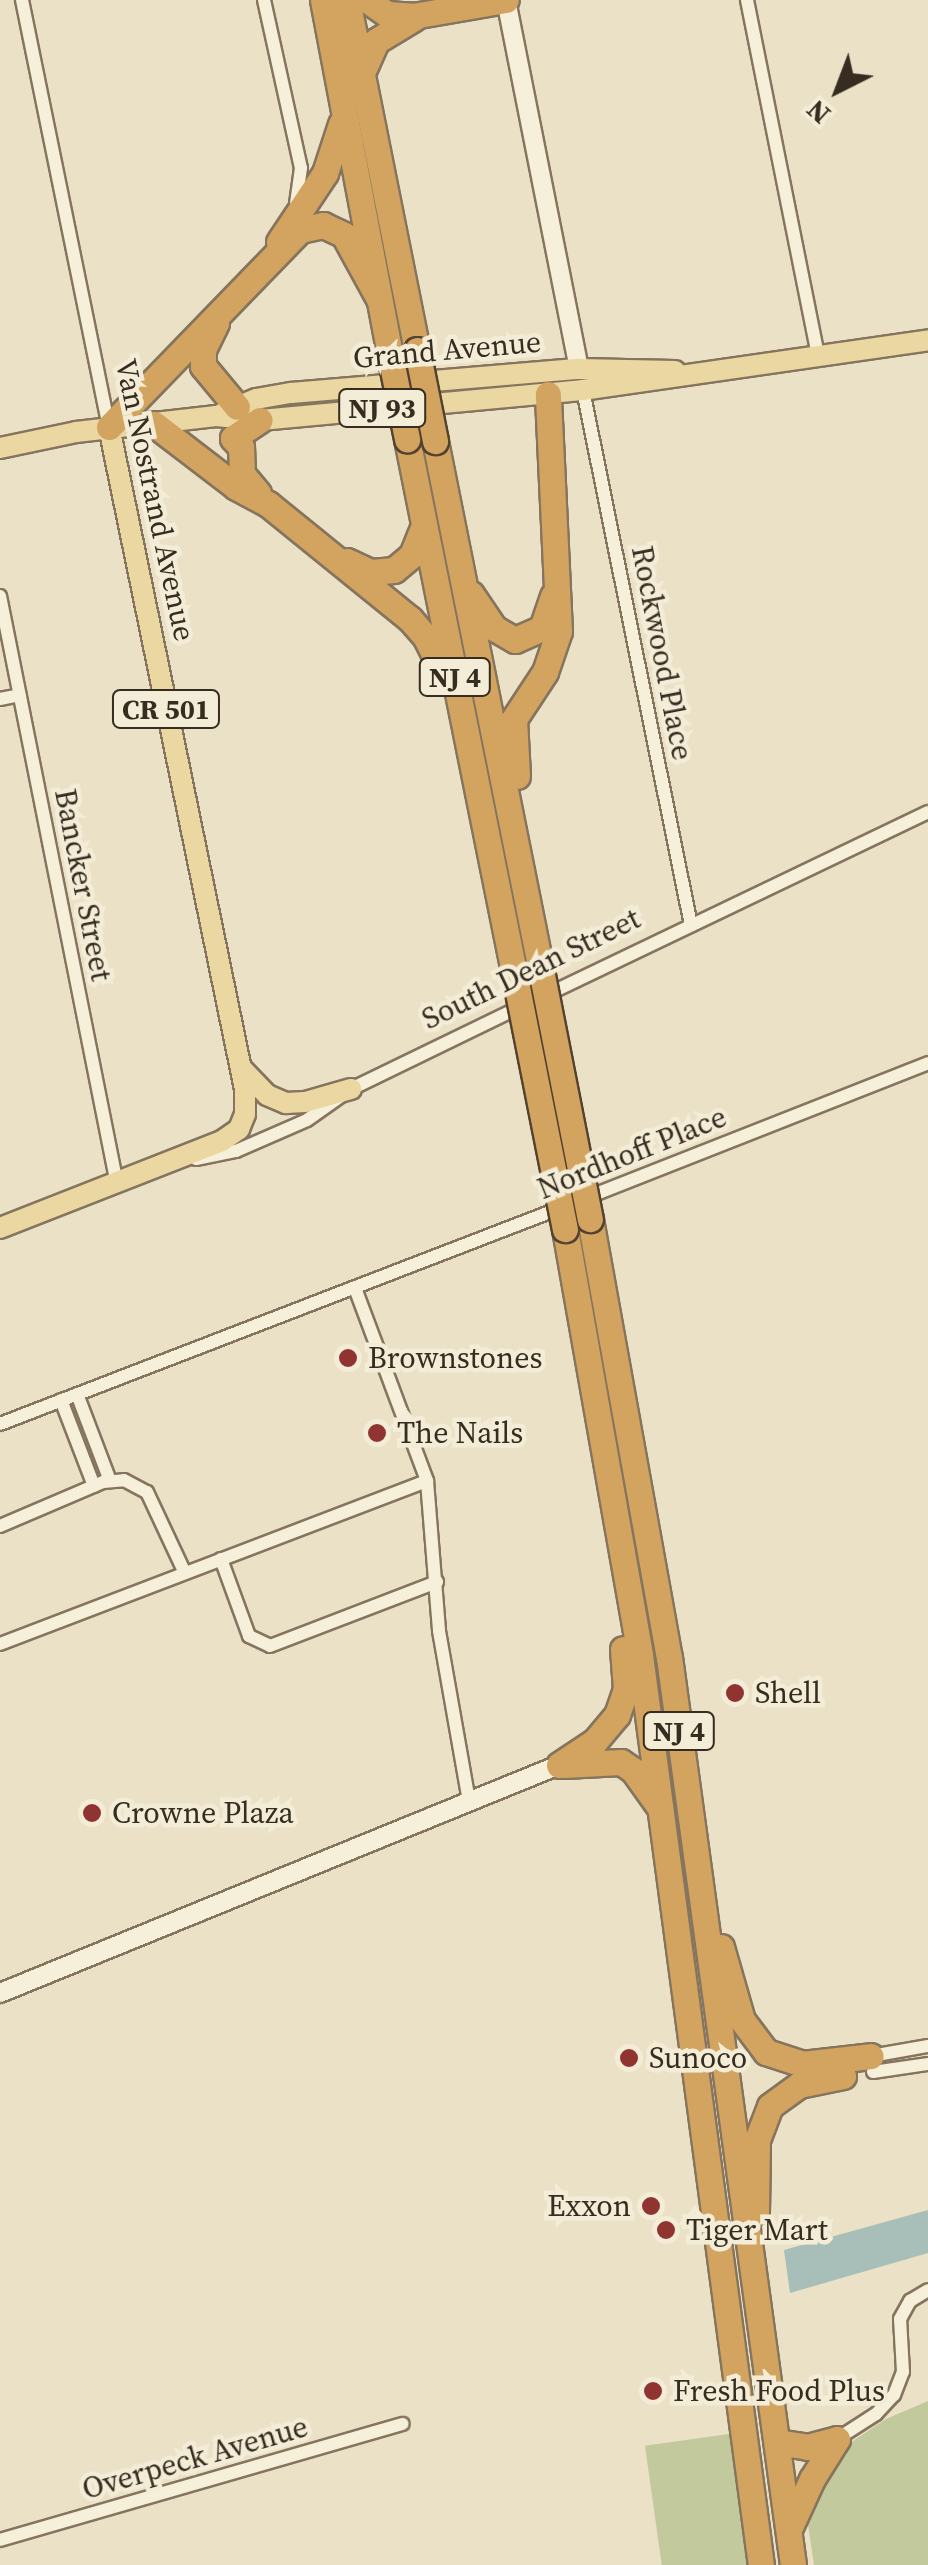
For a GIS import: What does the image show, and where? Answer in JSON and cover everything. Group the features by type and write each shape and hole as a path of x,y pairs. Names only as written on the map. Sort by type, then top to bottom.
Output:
{"highway":[{"name":"NJ 4","path":"323,0 342,114 565,1229 623,1545 761,2565"},
{"name":"NJ 4","path":"347,0 590,1219 651,1547 794,2565"},
{"path":"367,0 387,14 424,15 506,0"},
{"path":"362,74 380,37 424,15"},
{"path":"109,427 193,338 218,318 271,255 325,174 342,114"},
{"path":"271,255 310,226 335,228 351,244 379,299"},
{"path":"218,318 203,350 203,366 238,414 233,438 241,446 242,474 268,504"},
{"path":"518,856 514,720 555,646 560,612 555,586 548,394"},
{"path":"154,424 236,487 268,504 418,627 462,710"},
{"path":"323,547 364,570 387,572 412,555 424,526"},
{"path":"463,581 494,628 516,640 542,628 555,586"},
{"path":"559,1766 607,1729 624,1698 626,1678 618,1610 623,1545"},
{"path":"559,1766 622,1762 633,1770 662,1811"},
{"path":"700,1889 742,2020 760,2048 779,2059 802,2064 872,2064"},
{"path":"753,2252 760,2183 757,2140 770,2106 808,2082 872,2064"},
{"path":"778,2442 812,2447 837,2439"},
{"path":"789,2529 812,2478 837,2439"}],"main road":[{"name":"Grand Avenue","path":"0,448 109,427 238,414 583,390 928,340"},
{"name":"Grand Avenue","path":"238,414 291,393 579,369 645,367 687,372"},
{"name":"Van Nostrand Avenue","path":"109,427 240,1067 246,1102 239,1129"},
{"path":"240,1067 267,1096 286,1103 352,1089"},
{"name":"South Dean Street","path":"0,1228 222,1141 239,1129"}],"street":[{"name":"Van Nostrand Avenue","path":"22,0 109,427"},
{"path":"264,0 301,168 291,220"},
{"path":"506,0 579,369"},
{"path":"747,0 818,355"},
{"name":"Rockwood Place","path":"583,390 691,924"},
{"name":"Bancker Street","path":"0,596 117,1184"},
{"path":"0,699 20,695"},
{"name":"South Dean Street","path":"158,1167 248,1146 307,1120 352,1089 928,812"},
{"name":"Nordhoff Place","path":"0,1424 928,1064"},
{"path":"355,1288 426,1482 442,1652 468,1802"},
{"path":"77,1394 110,1480"},
{"path":"61,1400 94,1486"},
{"path":"0,1526 110,1480 124,1480 146,1492 185,1572"},
{"path":"0,1644 426,1482"},
{"path":"222,1559 249,1636 270,1646 437,1582"},
{"path":"0,1993 559,1766"},
{"path":"872,2064 928,2046"},
{"path":"872,2064 928,2064"},
{"path":"837,2439 876,2414 894,2395 903,2372 900,2319 910,2301 928,2290"},
{"name":"Overpeck Avenue","path":"0,2540 403,2424"}],"green space":[{"path":"928,2401 928,2565 814,2565 807,2518 832,2455 886,2419"},
{"path":"743,2432 762,2565 662,2565 645,2446"}],"water":[{"path":"928,2210 928,2253 790,2293 784,2250"}],"place":[{"name":"Brownstones","path":"348,1358"},
{"name":"The Nails","path":"377,1433"},
{"name":"Shell","path":"735,1693"},
{"name":"Crowne Plaza","path":"92,1813"},
{"name":"Sunoco","path":"629,2058"},
{"name":"Exxon","path":"651,2206"},
{"name":"Tiger Mart","path":"666,2230"},
{"name":"Fresh Food Plus","path":"653,2391"}]}
